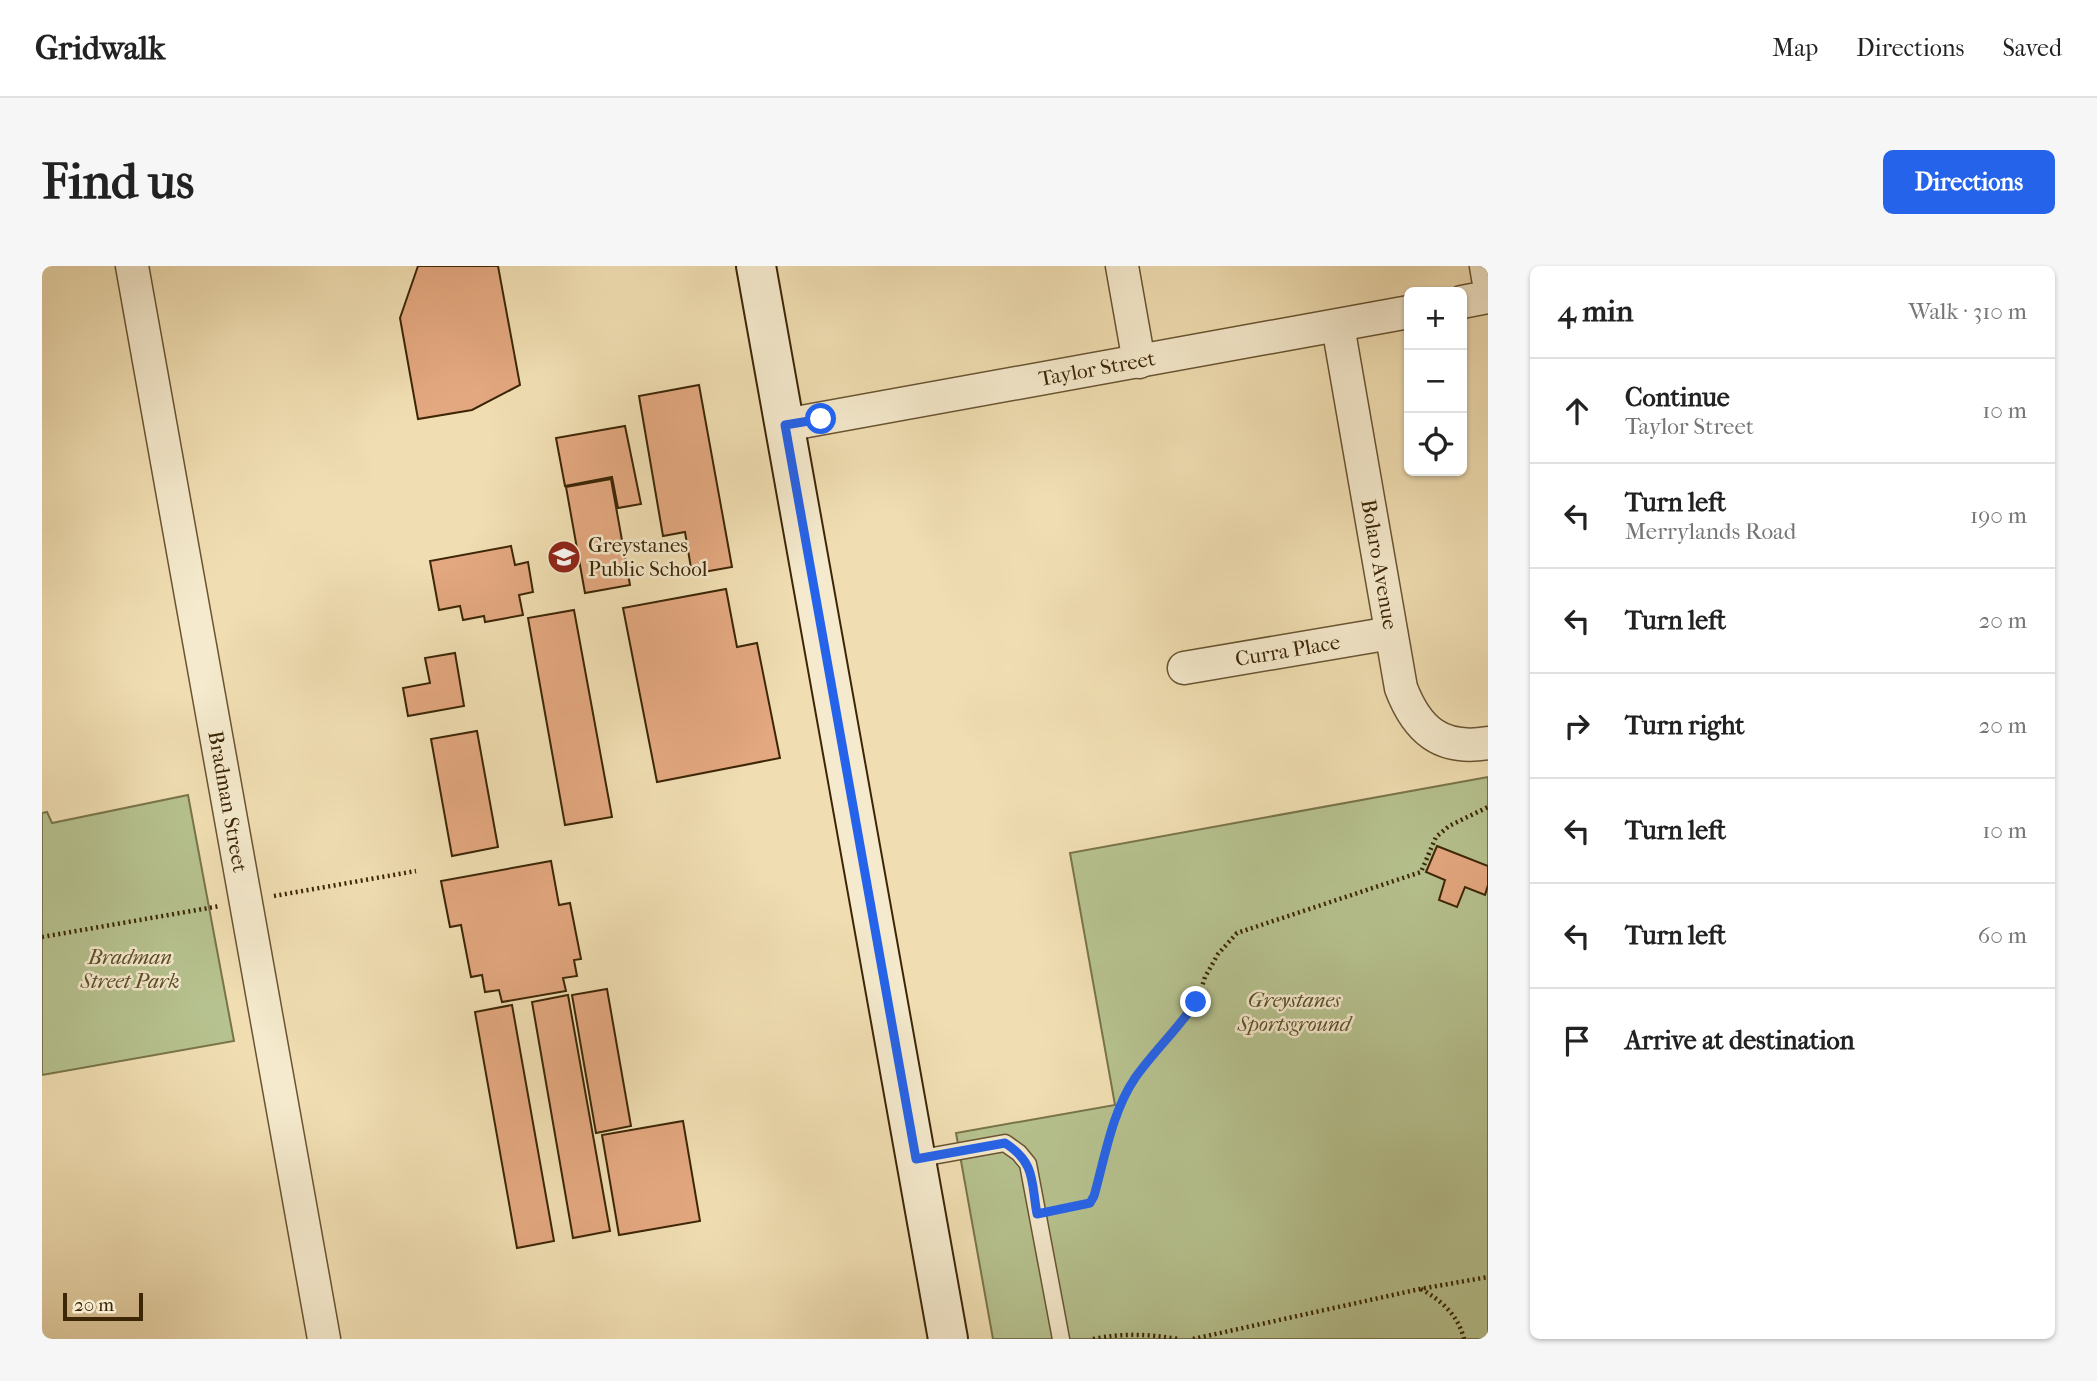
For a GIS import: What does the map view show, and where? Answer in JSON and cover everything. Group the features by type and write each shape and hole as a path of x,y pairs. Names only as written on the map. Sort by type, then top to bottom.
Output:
{"main road":[{"path":"756,266 948,1339"}],"street":[{"name":"Bradman Street","path":"132,266 324,1339"},
{"path":"1122,266 1139,362"},
{"path":"1486,266 1488,278"},
{"path":"1467,301 1488,297"},
{"name":"Taylor Street","path":"785,425 1404,313"},
{"name":"Bolaro Avenue","path":"1338,326 1401,688 1416,720 1434,735 1446,741 1470,746 1488,743"},
{"name":"Curra Place","path":"1184,668 1391,633"}],"lane":[{"path":"916,1159 1005,1143 1020,1153 1028,1164 1061,1339"}],"path":[{"path":"1037,1214 1090,1203 1119,1108 1135,1078 1181,1026 1196,1002 1205,977 1218,954 1237,933 1421,872 1436,837 1450,826 1488,807"},
{"path":"1193,1339 1420,1289 1488,1277"},
{"path":"1420,1289 1438,1299 1454,1315 1464,1339"},
{"path":"1093,1339 1120,1334 1150,1334 1178,1339"}],"green space":[{"name":"Greystanes Sportsground","path":"1488,777 1488,1339 993,1339 956,1133 1115,1105 1070,853"},
{"name":"Bradman Street Park","path":"188,795 234,1041 42,1075 42,813 47,812 52,823"}],"building":[{"path":"418,266 498,266 520,385 472,410 418,419 400,318"},
{"path":"699,385 732,567 692,574 685,532 663,536 639,396"},
{"path":"625,426 641,504 618,508 612,477 565,486 556,438"},
{"path":"611,479 630,585 585,593 566,487"},
{"path":"511,546 515,565 528,562 533,592 519,595 523,615 485,622 484,616 463,620 460,606 439,610 430,561"},
{"path":"726,589 737,647 757,643 780,758 657,782 623,608"},
{"path":"574,610 612,817 565,825 528,618"},
{"path":"455,653 464,706 408,716 403,688 430,683 425,658"},
{"path":"477,731 498,847 452,856 431,739"},
{"path":"1437,846 1488,866 1485,895 1465,887 1457,907 1439,900 1445,880 1426,872"},
{"path":"551,861 559,905 570,903 581,959 574,960 577,976 563,978 566,991 502,1002 499,990 485,992 482,975 471,977 461,925 450,927 441,881"},
{"path":"607,989 631,1126 596,1133 572,995"},
{"path":"568,995 610,1231 573,1238 532,1002"},
{"path":"512,1005 554,1241 517,1248 475,1012"},
{"path":"683,1121 700,1221 619,1235 602,1135"}],"place":[{"name":"Greystanes Public School","path":"564,557"}],"route":[{"path":"821,419 785,425 916,1159 1005,1143 1020,1153 1028,1164 1037,1214 1090,1203 1119,1108 1135,1078 1181,1026 1196,1002"}]}
